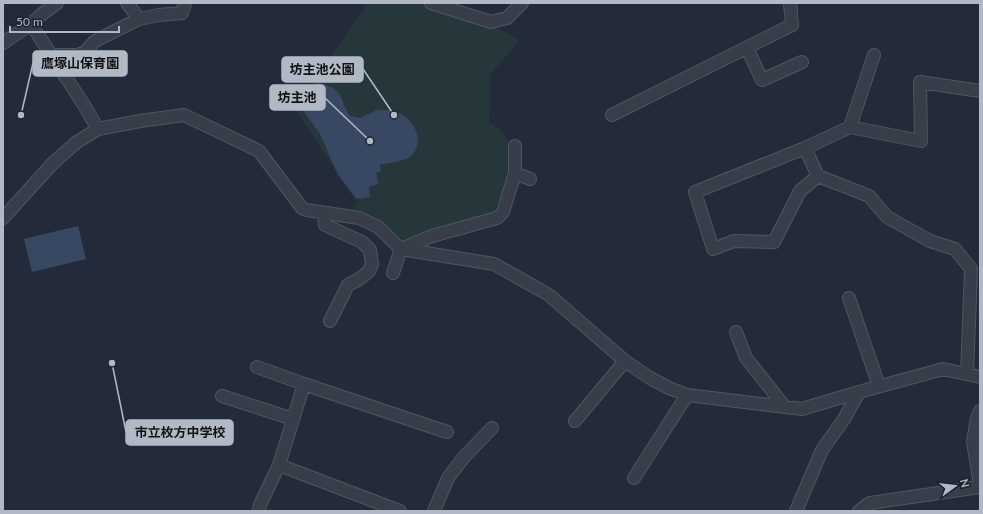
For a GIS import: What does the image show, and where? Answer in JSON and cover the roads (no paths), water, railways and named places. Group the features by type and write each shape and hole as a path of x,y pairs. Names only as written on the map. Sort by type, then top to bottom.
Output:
{"street":[{"path":"3,43 31,24 57,3"},
{"path":"127,3 138,19"},
{"path":"51,55 77,55 85,52 95,41 138,19 182,13 185,3"},
{"path":"431,3 490,22 507,18 522,3"},
{"path":"612,115 792,25 790,3"},
{"path":"31,24 98,129"},
{"path":"747,48 762,80 802,62"},
{"path":"850,128 874,55"},
{"path":"818,176 800,191 774,242 734,241 713,249 695,192 805,148 850,128 921,141 920,82 980,91"},
{"path":"3,218 53,163 77,142 98,129 184,115 259,151 302,208 358,218 378,227 401,249 494,264 549,295 625,361 650,378 687,395 802,409 942,369 980,377"},
{"path":"393,273 401,249 432,236 497,218 502,212 515,173 516,146"},
{"path":"805,148 818,176 869,196 887,217 930,241 955,249 971,269 975,275 967,374"},
{"path":"515,173 530,179"},
{"path":"324,213 325,225 362,242 370,250 372,264 369,271 361,278 348,285 330,321"},
{"path":"849,298 879,386"},
{"path":"736,332 746,358 785,407"},
{"path":"575,421 625,361"},
{"path":"257,367 448,432"},
{"path":"259,511 260,505 279,465 304,384"},
{"path":"796,511 822,450 844,419 859,392"},
{"path":"634,478 687,395"},
{"path":"222,396 293,419"},
{"path":"859,511 870,503 980,486 973,442 977,418 980,411"},
{"path":"434,511 448,478 464,457 492,428"},
{"path":"279,465 400,511"}],"water":[{"path":"318,83 327,85 337,91 350,116 361,118 377,110 389,110 406,117 417,132 418,144 416,150 410,157 398,162 380,165 381,171 376,173 378,184 369,187 370,197 357,199 338,175 320,134 299,105"},
{"path":"78,226 86,259 32,272 24,239"}],"place":[{"name":"鷹塚山保育園","path":"21,115"},
{"name":"坊主池公園","path":"394,115"},
{"name":"坊主池","path":"370,141"},
{"name":"市立枚方中学校","path":"112,363"}]}
